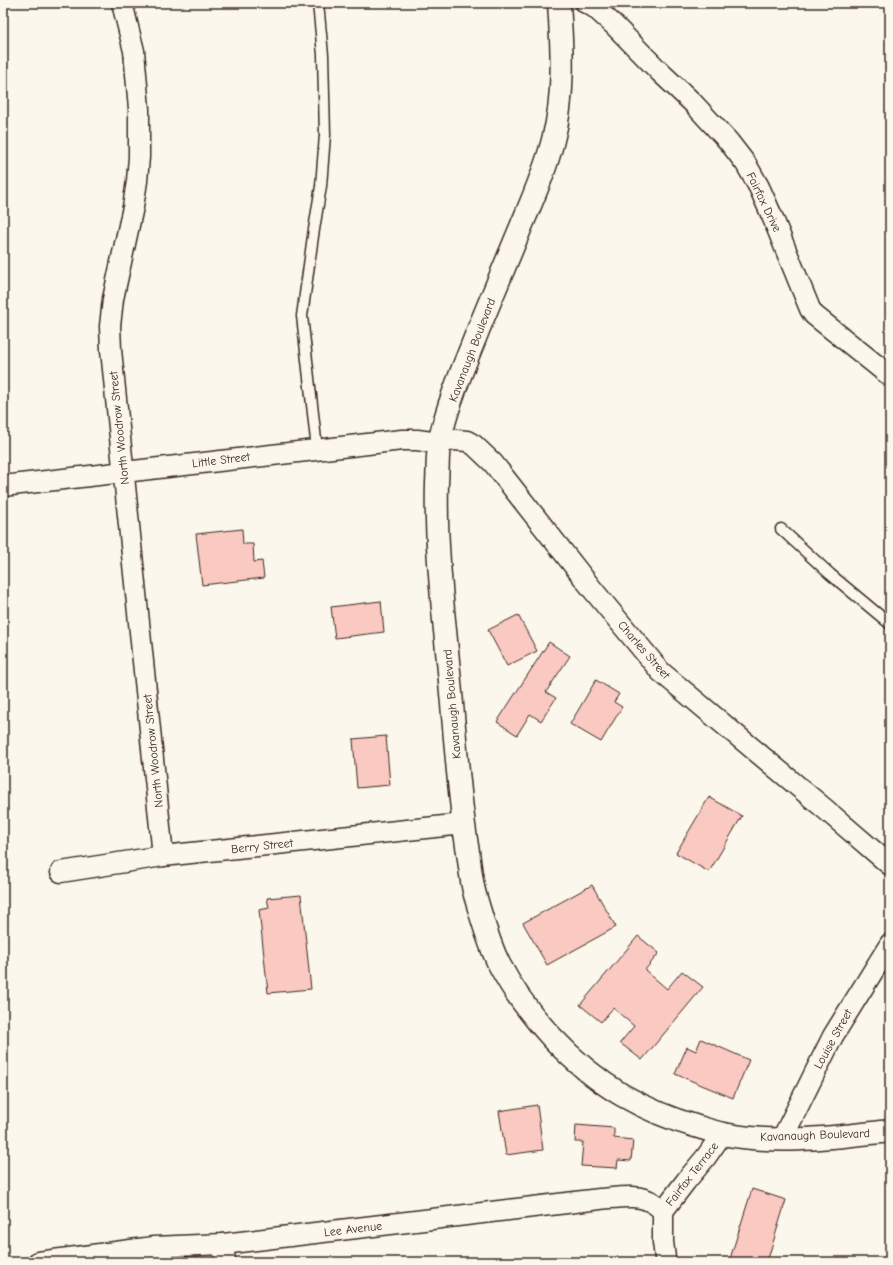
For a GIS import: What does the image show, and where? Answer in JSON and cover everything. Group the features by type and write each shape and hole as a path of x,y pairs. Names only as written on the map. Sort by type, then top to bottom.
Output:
{"street":[{"name":"North Woodrow Street","path":"122,3 134,51 139,109 139,157 133,207 113,300 110,326 111,350 163,856"},
{"name":"Kavanaugh Boulevard","path":"559,3 562,40 562,68 559,107 553,140 535,193 460,374 439,443 437,498 438,551 463,824 474,891 488,936 498,961 511,985 536,1021 580,1064 621,1094 644,1107 674,1120 722,1134 754,1138 782,1139 831,1137 890,1131"},
{"name":"Fairfax Drive","path":"586,3 594,6 614,25 730,142 746,164 759,187 810,309 814,315 890,376"},
{"name":"Little Street","path":"3,486 402,440 417,440 439,443"},
{"name":"Charles Street","path":"439,443 455,440 466,441 474,444 493,463 593,590 661,672 890,865"},
{"name":"Berry Street","path":"61,872 163,856 463,824"},
{"name":"Louise Street","path":"782,1139 832,1036 890,944"},
{"name":"Fairfax Terrace","path":"666,1262 664,1258 663,1242 663,1211 686,1180 706,1157 722,1134"},
{"name":"Lee Avenue","path":"38,1262 154,1247 224,1253 600,1199 628,1197 642,1198 652,1202 663,1211"}],"lane":[{"path":"318,3 323,55 325,135 321,186 302,316 318,449"},
{"path":"781,529 830,574 890,624"}],"building":[{"path":"242,529 243,544 253,544 254,562 262,561 264,578 202,585 196,534"},
{"path":"381,601 384,632 335,638 331,607"},
{"path":"518,615 537,651 507,666 488,630"},
{"path":"549,642 570,656 546,692 556,698 541,721 530,714 517,735 497,722"},
{"path":"596,680 619,694 614,702 622,707 601,742 570,724"},
{"path":"386,736 390,785 357,788 353,739"},
{"path":"709,797 742,816 709,872 676,853"},
{"path":"592,885 616,927 547,965 523,923"},
{"path":"301,895 311,989 268,993 259,910 269,908 267,898"},
{"path":"638,936 659,953 645,970 667,989 682,971 703,987 642,1060 620,1043 634,1026 613,1008 601,1022 580,1005"},
{"path":"701,1039 749,1060 733,1098 675,1074 687,1047 696,1051"},
{"path":"537,1105 543,1150 506,1155 499,1111"},
{"path":"576,1125 614,1128 614,1138 633,1140 631,1161 618,1160 617,1168 581,1166 583,1142 575,1142"},
{"path":"752,1189 786,1200 767,1262 729,1262"},
{"path":"561,1256 576,1262 558,1262"}]}
